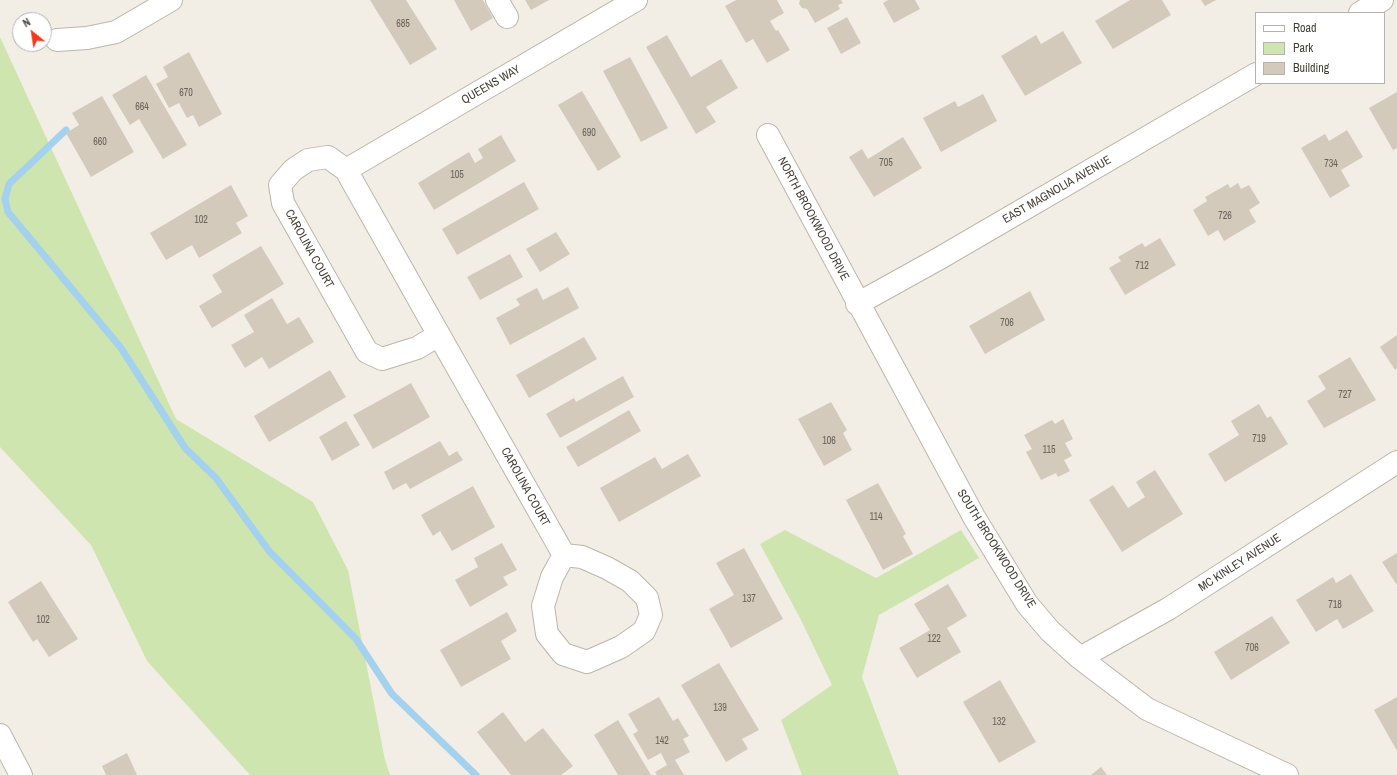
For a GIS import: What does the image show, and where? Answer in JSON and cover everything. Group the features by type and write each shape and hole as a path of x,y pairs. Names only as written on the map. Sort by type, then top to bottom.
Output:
{"street":[{"path":"57,40 88,38 116,32 171,0"},
{"name":"QUEENS WAY","path":"346,170 636,0"},
{"path":"1362,12 1382,0"},
{"name":"EAST MAGNOLIA AVENUE","path":"857,304 947,254 1255,75"},
{"name":"NORTH BROOKWOOD DRIVE","path":"768,135 857,304"},
{"name":"CAROLINA COURT","path":"439,335 417,348 382,359 367,352 283,204 280,185 293,170 308,160 328,157 346,170 564,555"},
{"name":"SOUTH BROOKWOOD DRIVE","path":"857,304 974,517 1027,604 1050,631 1080,658 1147,709 1288,775"},
{"name":"MC KINLEY AVENUE","path":"1080,658 1168,609 1397,462"},
{"path":"564,555 582,557 608,568 630,581 647,598 651,615 644,631 621,647 587,662 563,654 547,634 543,606 552,577 564,555"},
{"path":"0,735 21,775"}],"green space":[{"path":"0,37 176,419 313,502 348,570 385,760 390,775 250,775 147,661 91,545 0,447"},
{"path":"785,530 876,578 961,530 979,558 879,615 862,677 899,775 802,775 781,720 832,685 800,618 760,544"}],"building":[{"path":"370,0 406,0 437,49 410,65"},
{"path":"454,0 483,0 493,18 471,31"},
{"path":"525,0 549,0 531,10"},
{"path":"736,0 777,0 784,13 770,21 776,31 778,30 790,50 767,63 753,39 746,43 725,6"},
{"path":"800,0 841,0 843,3 838,5 840,9 815,23 807,9 802,8 799,4"},
{"path":"888,0 915,0 920,9 894,23 883,3"},
{"path":"1130,0 1162,0 1171,15 1113,49 1095,21"},
{"path":"1201,0 1216,0 1205,6"},
{"path":"847,17 861,43 841,54 827,28"},
{"path":"1063,31 1082,63 1025,96 1001,56 1036,35 1041,44"},
{"path":"667,35 691,77 721,59 738,88 706,107 716,122 696,134 646,47"},
{"path":"189,52 222,114 199,127 193,115 187,118 179,103 169,108 156,84 168,77 163,67"},
{"path":"630,57 668,128 641,142 603,71"},
{"path":"146,75 187,145 163,159 139,119 130,125 112,95"},
{"path":"582,91 621,157 598,171 558,105"},
{"path":"1397,92 1397,148 1393,150 1369,108"},
{"path":"983,94 997,121 941,152 923,118 955,101 958,107"},
{"path":"102,96 134,152 91,177 66,133 79,125 72,113"},
{"path":"1347,130 1363,157 1341,170 1350,186 1330,198 1301,148 1325,134 1329,141"},
{"path":"501,135 516,161 434,210 418,183 469,152 475,163 483,158 478,149"},
{"path":"903,137 922,168 874,197 849,157 862,149 868,159"},
{"path":"524,182 539,209 457,255 442,229"},
{"path":"1238,183 1241,189 1249,185 1260,203 1249,210 1256,222 1224,241 1218,230 1208,236 1193,210 1207,201 1205,197 1228,184 1230,188"},
{"path":"231,185 248,216 236,223 242,233 199,258 192,245 166,260 150,233"},
{"path":"556,232 570,254 540,272 526,249"},
{"path":"1160,238 1176,265 1125,295 1109,268 1121,261 1118,257 1142,243 1145,247"},
{"path":"261,246 284,284 212,328 199,306 222,292 212,275"},
{"path":"510,254 523,277 480,300 467,277"},
{"path":"568,287 579,308 510,345 496,318 520,305 516,299 537,288 543,300"},
{"path":"1030,291 1045,320 985,354 969,326"},
{"path":"272,298 287,324 299,317 314,342 269,369 262,357 245,368 231,345 254,332 244,315"},
{"path":"1397,335 1397,368 1395,370 1380,347"},
{"path":"584,337 597,359 529,398 516,375"},
{"path":"1350,357 1376,400 1324,428 1307,401 1326,389 1318,376"},
{"path":"330,370 346,397 269,442 254,416"},
{"path":"623,376 634,397 560,438 546,414 574,398 576,402"},
{"path":"411,383 430,417 373,449 353,415"},
{"path":"831,402 847,430 843,433 852,450 824,466 798,419"},
{"path":"1259,404 1267,418 1271,416 1288,444 1225,482 1208,454 1239,435 1231,421"},
{"path":"629,410 641,431 578,467 566,447"},
{"path":"1063,419 1073,439 1065,443 1072,456 1064,460 1070,471 1058,477 1056,473 1041,480 1026,452 1032,449 1024,435 1052,420 1055,424"},
{"path":"346,421 360,445 332,461 319,437"},
{"path":"440,441 449,456 457,451 463,460 410,489 406,483 393,490 384,472"},
{"path":"688,454 701,476 619,522 600,488 655,457 662,469"},
{"path":"1155,470 1183,514 1122,552 1089,500 1113,485 1128,508 1145,497 1136,482"},
{"path":"878,483 906,534 903,536 913,554 883,570 846,500"},
{"path":"473,486 495,527 452,551 440,531 433,536 421,515"},
{"path":"502,543 517,570 503,577 508,585 470,607 455,580 478,567 474,558"},
{"path":"744,548 783,619 731,648 709,609 734,595 716,563"},
{"path":"1397,553 1397,585 1382,562"},
{"path":"1351,574 1374,611 1343,629 1337,619 1316,632 1296,600 1333,577 1336,583"},
{"path":"41,581 78,639 49,657 37,639 33,642 8,602"},
{"path":"948,584 967,616 947,628 961,652 917,678 899,648 930,630 914,604"},
{"path":"507,612 517,631 501,641 511,659 461,687 440,650"},
{"path":"1272,616 1290,643 1231,680 1214,652"},
{"path":"719,663 759,730 742,739 748,749 726,762 681,685"},
{"path":"1000,680 1036,742 999,763 963,702"},
{"path":"659,697 673,721 678,718 689,736 683,739 690,752 675,760 684,775 657,775 655,772 667,765 661,753 648,760 633,734 638,731 628,714"},
{"path":"1397,697 1397,751 1374,710"},
{"path":"503,712 525,742 543,728 573,766 561,775 511,775 477,732"},
{"path":"618,720 651,775 618,775 594,735"},
{"path":"127,753 137,775 106,775 102,766"},
{"path":"1101,767 1107,775 1091,775"}],"waterway":[{"path":"66,130 9,184 5,199 8,212 121,348 185,448 216,478 269,551 356,639 392,694 476,775"}]}
